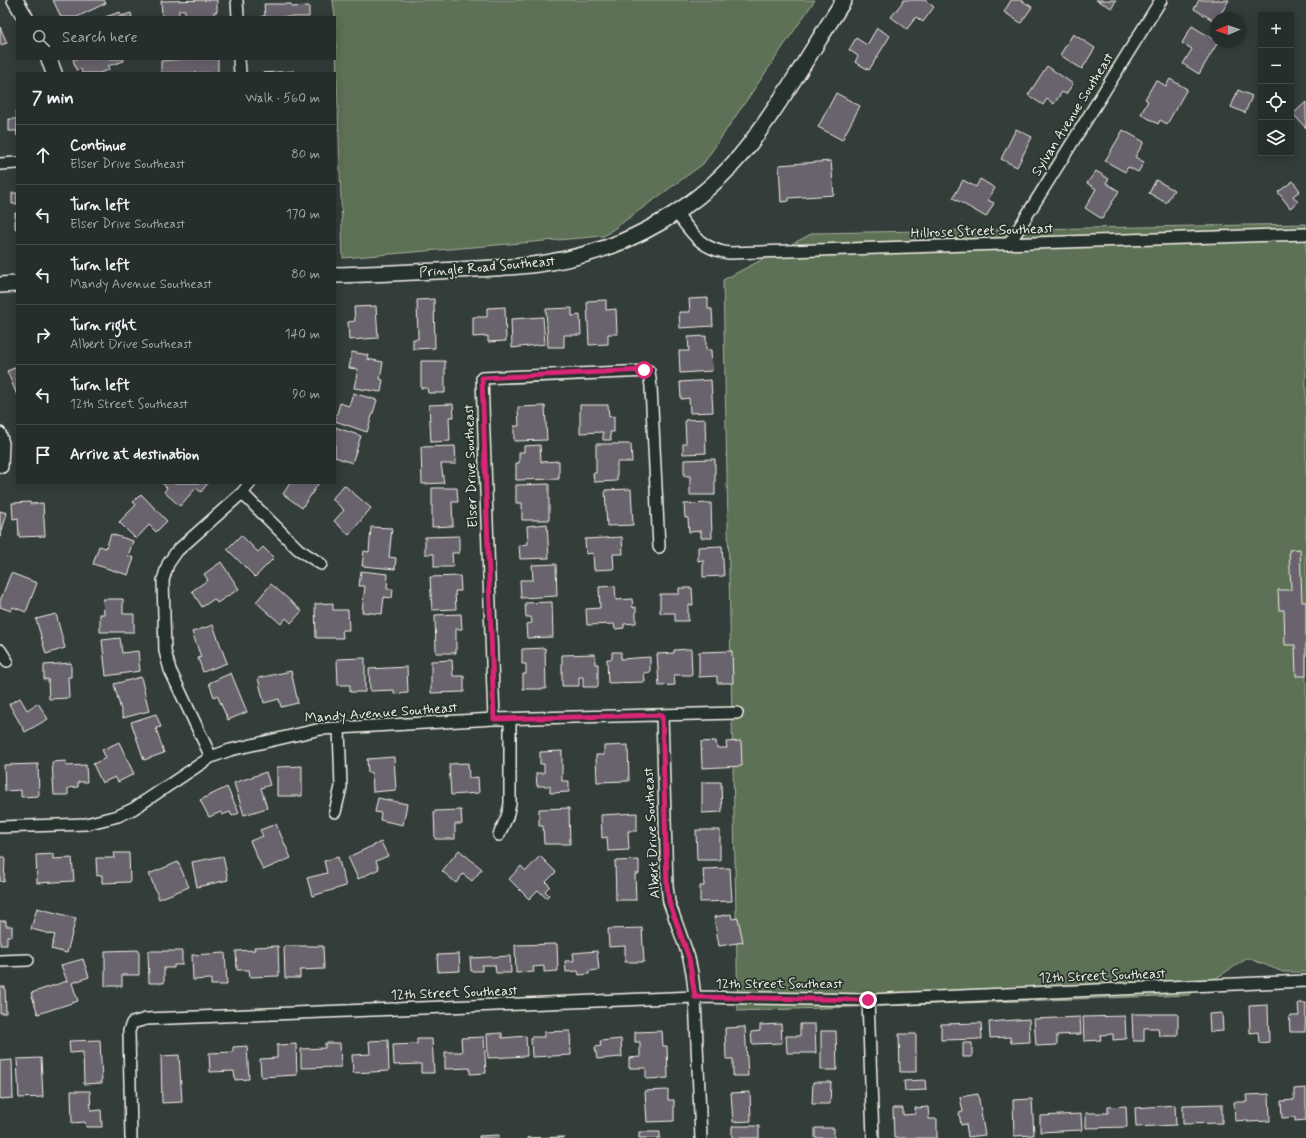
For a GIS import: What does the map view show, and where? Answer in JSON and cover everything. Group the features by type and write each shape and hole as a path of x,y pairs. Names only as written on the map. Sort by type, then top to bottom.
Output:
{"main road":[{"path":"15,0 24,16"},
{"name":"Pringle Road Southeast","path":"336,275 518,266 552,262 595,251 629,240 662,222 702,194 717,180 748,145 844,0"},
{"path":"49,60 54,72"},
{"path":"0,285 16,284"}],"street":[{"path":"237,0 238,16"},
{"name":"Sylvan Avenue Southeast","path":"1009,244 1161,0"},
{"path":"239,60 240,72"},
{"path":"0,164 16,163"},
{"name":"Hillrose Street Southeast","path":"676,212 700,242 716,251 729,253 1306,234"},
{"name":"Elser Drive Southeast","path":"494,719 482,378 649,371 652,387 659,547"},
{"path":"0,433 3,443 2,467"},
{"path":"211,757 170,670 166,651 163,580 168,564 176,551 242,493 249,484"},
{"path":"242,493 298,549 321,564"},
{"path":"0,650 7,661"},
{"name":"Mandy Avenue Southeast","path":"0,827 86,824 118,816 133,809 211,757 230,750 321,729 494,719 737,713"},
{"name":"Albert Drive Southeast","path":"662,715 668,896 689,958 695,997 701,1138"},
{"path":"499,835 510,804 510,719"},
{"path":"335,812 341,787 339,728"},
{"path":"0,961 28,960"},
{"name":"12th Street Southeast","path":"131,1138 129,1031 132,1023 146,1019 695,997 868,1000 1306,981"},
{"path":"868,1000 873,1138"}],"green space":[{"path":"332,0 815,0 703,164 604,236 343,258 336,16"},
{"path":"1306,224 1306,972 1283,972 1248,958 1189,995 738,1011 723,280 813,233"}],"building":[{"path":"53,0 104,0 106,3 79,16 61,16"},
{"path":"217,0 217,12 214,12 214,16 185,16 185,10 179,10 179,16 162,16 161,1"},
{"path":"904,0 925,0 934,7 923,22 916,17 907,29 891,17"},
{"path":"1011,0 1021,0 1032,7 1021,23 1004,12"},
{"path":"1096,0 1116,0 1112,8"},
{"path":"1199,0 1229,0 1222,12 1210,12 1210,18 1194,9"},
{"path":"264,4 291,4 291,7 309,6 309,16 263,16 265,15"},
{"path":"120,12 121,16 108,16"},
{"path":"131,13 132,16 121,16"},
{"path":"1192,26 1210,37 1210,48 1214,48 1199,74 1183,64 1192,49 1182,43"},
{"path":"0,27 7,43 0,45"},
{"path":"877,28 890,36 869,70 855,62 858,56 849,50 856,38 867,45"},
{"path":"1073,34 1095,48 1082,69 1060,55"},
{"path":"73,60 124,60 108,66 109,70 102,72 82,72 81,69 76,70"},
{"path":"218,60 218,72 161,72 161,61"},
{"path":"1047,66 1073,84 1066,94 1062,92 1054,104 1047,99 1043,105 1028,95"},
{"path":"1170,79 1187,89 1167,124 1160,120 1158,124 1141,114 1148,101 1145,99 1156,80 1166,86"},
{"path":"1238,90 1252,96 1245,113 1231,107"},
{"path":"836,93 860,106 842,140 818,127"},
{"path":"1306,102 1306,128 1294,115 1294,113"},
{"path":"9,119 16,119 16,131 9,131"},
{"path":"1016,129 1032,137 1017,167 1001,159"},
{"path":"1123,130 1144,142 1135,157 1144,162 1138,172 1128,167 1125,172 1105,161"},
{"path":"831,161 834,195 789,198 789,201 781,202 779,165"},
{"path":"1096,171 1109,179 1106,183 1119,191 1102,219 1085,208 1096,189 1087,183"},
{"path":"980,179 995,188 988,200 994,203 986,217 953,198 963,180 976,187"},
{"path":"1156,180 1174,190 1166,203 1149,193"},
{"path":"1293,181 1300,191 1293,196 1298,202 1290,208 1278,192"},
{"path":"12,193 16,193 16,204 12,204"},
{"path":"15,213 16,213 16,229"},
{"path":"708,298 708,309 712,309 713,326 680,328 679,312 690,312 689,299"},
{"path":"434,299 435,348 413,349 413,339 418,339 417,300"},
{"path":"606,300 606,310 616,309 617,334 608,334 608,344 589,345 587,301"},
{"path":"376,306 378,338 349,340 348,322 355,321 354,307"},
{"path":"505,307 506,341 488,342 488,336 473,337 473,317 487,317 487,308"},
{"path":"572,308 572,316 580,315 581,335 564,335 564,347 548,347 546,309"},
{"path":"543,317 545,344 512,348 511,319"},
{"path":"706,336 706,350 711,350 712,371 680,373 679,351 689,351 688,337"},
{"path":"352,352 368,355 367,359 383,362 380,379 383,380 381,392 354,388 358,369 349,368"},
{"path":"421,361 445,361 445,393 428,393 427,388 421,388"},
{"path":"16,367 16,393 7,371"},
{"path":"711,380 713,412 690,413 689,398 681,399 680,382"},
{"path":"353,393 377,400 367,432 336,421 340,403 349,406"},
{"path":"453,404 454,417 449,417 450,441 431,442 429,405"},
{"path":"580,405 608,405 609,417 614,416 614,432 610,432 611,440 603,440 603,432 580,433"},
{"path":"545,406 547,440 514,441 514,426 519,426 518,407"},
{"path":"705,419 706,453 683,454 683,444 686,443 685,420"},
{"path":"336,427 361,436 352,463 336,457"},
{"path":"596,444 631,444 632,462 617,462 617,481 594,482 593,473 596,473"},
{"path":"540,445 541,462 559,461 559,479 516,480 516,463 519,463 519,452 524,452 524,446"},
{"path":"455,446 456,464 441,464 444,483 422,484 421,447"},
{"path":"715,459 715,495 690,495 690,476 684,476 684,460"},
{"path":"163,484 207,484 201,492 196,488 180,506 164,492 167,488"},
{"path":"289,484 318,484 302,508 283,494"},
{"path":"549,484 549,520 522,520 522,503 516,503 516,485"},
{"path":"344,485 371,508 349,535 334,521 344,510 332,499"},
{"path":"432,488 457,488 458,502 452,502 453,526 432,527"},
{"path":"631,489 633,525 607,526 605,490"},
{"path":"141,494 167,521 156,532 149,525 136,539 119,522 136,505 133,502"},
{"path":"30,502 30,504 43,503 45,536 19,537 18,518 13,519 12,503"},
{"path":"711,503 712,538 701,538 701,531 689,532 688,518 685,518 684,504"},
{"path":"0,511 7,513 0,537"},
{"path":"547,524 549,558 520,559 519,545 528,544 527,526"},
{"path":"371,527 392,528 389,557 396,558 395,569 362,566 364,551 369,552"},
{"path":"111,534 133,541 128,556 134,558 128,575 93,564 99,546 106,548"},
{"path":"241,535 258,552 263,547 274,558 255,577 227,549"},
{"path":"459,536 459,553 452,553 453,567 434,567 434,554 425,554 425,537"},
{"path":"622,537 623,554 613,554 614,569 594,570 593,553 586,554 585,539"},
{"path":"722,546 724,576 703,577 703,560 698,561 698,547"},
{"path":"1300,549 1302,602 1306,602 1306,676 1296,676 1295,645 1285,645 1284,610 1279,610 1278,590 1291,590 1289,550"},
{"path":"221,562 239,589 217,603 214,599 202,607 192,591 208,580 204,574"},
{"path":"556,564 557,596 521,598 520,580 533,580 532,565"},
{"path":"361,571 388,574 387,589 393,589 392,598 384,597 382,614 362,612 365,586 359,586"},
{"path":"11,573 37,583 26,612 13,607 11,611 0,607 0,601"},
{"path":"460,576 461,591 455,591 456,609 432,610 430,577"},
{"path":"271,584 302,611 291,623 286,618 281,624 256,602"},
{"path":"615,586 616,600 632,599 633,608 636,607 636,623 624,624 624,628 615,629 614,624 587,625 586,609 600,608 599,587"},
{"path":"679,588 692,588 693,605 688,605 688,621 675,621 675,613 660,613 660,594 679,594"},
{"path":"103,599 123,599 123,614 134,614 134,632 100,632 100,614 104,614"},
{"path":"552,602 553,637 527,638 526,624 532,623 531,617 526,617 525,603"},
{"path":"333,603 333,610 348,610 349,630 342,630 343,638 316,638 315,604"},
{"path":"56,614 65,648 46,654 36,619"},
{"path":"461,614 462,629 456,629 456,653 436,653 435,615"},
{"path":"213,625 227,663 203,672 198,658 201,657 192,632"},
{"path":"120,638 122,653 138,651 140,671 106,676 102,640"},
{"path":"545,648 546,689 523,689 523,674 526,674 526,664 522,664 522,649"},
{"path":"691,649 692,675 674,675 675,685 659,686 657,654 674,653 674,650"},
{"path":"732,651 733,683 717,683 717,676 699,677 699,652"},
{"path":"612,652 621,652 621,659 650,657 650,672 644,673 645,682 608,683 607,659 612,659"},
{"path":"595,654 595,664 598,664 598,687 583,687 583,677 579,677 579,686 562,686 562,655"},
{"path":"365,658 365,692 350,692 350,685 338,685 337,659"},
{"path":"452,660 453,676 464,676 464,692 431,693 431,661"},
{"path":"71,663 71,677 68,677 69,698 49,699 48,679 44,680 44,665"},
{"path":"407,667 408,693 394,694 394,690 370,691 369,669"},
{"path":"291,671 298,703 281,707 279,699 264,703 258,678"},
{"path":"231,673 247,712 228,720 217,695 214,697 209,683"},
{"path":"141,677 149,711 123,718 114,684"},
{"path":"20,698 27,710 38,703 48,719 25,732 9,704"},
{"path":"156,714 161,727 156,728 164,753 144,760 131,722"},
{"path":"716,741 717,748 727,748 726,742 741,741 742,766 702,768 701,742"},
{"path":"119,742 134,774 118,782 115,777 102,783 93,764 106,758 102,750"},
{"path":"628,745 629,781 597,782 596,755 604,755 604,746"},
{"path":"562,751 562,781 569,781 569,792 550,793 550,786 537,786 536,773 544,773 544,764 540,764 540,752"},
{"path":"394,757 396,790 373,792 372,773 368,773 367,759"},
{"path":"66,761 66,766 86,765 87,782 78,782 78,787 68,788 68,795 54,795 52,762"},
{"path":"468,763 469,778 478,777 479,793 451,795 449,764"},
{"path":"38,764 39,796 21,797 21,790 5,791 4,765"},
{"path":"302,766 302,796 277,796 277,767"},
{"path":"266,772 270,785 261,788 267,808 244,815 234,783"},
{"path":"702,782 721,782 722,812 702,813"},
{"path":"227,787 239,813 232,816 230,812 222,815 221,812 209,817 200,800"},
{"path":"378,798 407,804 403,825 380,820 381,813 375,812"},
{"path":"569,808 570,844 544,844 543,826 539,826 539,809"},
{"path":"461,810 462,824 455,824 455,839 435,839 434,811"},
{"path":"637,813 637,831 628,831 629,850 608,851 607,837 602,838 601,815"},
{"path":"276,824 291,858 263,870 250,841 263,836 260,830"},
{"path":"696,830 720,830 720,860 697,860"},
{"path":"381,842 388,856 376,861 379,869 358,879 348,857"},
{"path":"459,850 482,869 472,881 463,874 456,883 442,871"},
{"path":"114,853 129,853 130,882 102,883 102,875 97,876 96,858 115,858"},
{"path":"53,854 53,859 72,858 74,881 37,883 36,855"},
{"path":"223,856 228,880 197,887 192,862"},
{"path":"540,856 556,872 546,882 550,886 545,891 549,895 546,898 538,890 529,899 509,879 521,866 526,871"},
{"path":"0,857 5,857 4,882 0,881"},
{"path":"338,857 346,886 312,896 307,878 327,873 324,861"},
{"path":"639,860 639,874 635,874 636,900 616,900 615,861"},
{"path":"178,862 189,887 159,899 149,874"},
{"path":"730,868 732,901 700,902 700,886 704,886 703,869"},
{"path":"37,908 76,918 67,953 51,949 55,935 31,929"},
{"path":"731,914 732,919 738,918 743,942 719,946 714,917"},
{"path":"0,921 6,921 6,926 12,926 12,936 7,936 7,945 0,945"},
{"path":"642,928 644,962 625,962 625,946 609,947 608,929"},
{"path":"557,944 558,971 544,972 544,966 533,967 534,972 516,973 515,945"},
{"path":"278,946 279,976 250,977 249,970 237,970 236,951 255,950 254,947"},
{"path":"284,946 323,946 324,969 300,970 300,978 285,978"},
{"path":"139,950 139,975 122,975 122,986 105,986 105,951"},
{"path":"148,951 182,951 182,965 174,965 174,968 164,968 164,983 149,983"},
{"path":"597,951 599,970 589,971 589,974 579,975 578,971 566,972 565,961 574,961 573,953"},
{"path":"225,953 227,985 211,985 211,979 193,980 192,955"},
{"path":"459,954 460,971 438,972 437,955"},
{"path":"510,956 511,973 496,973 495,965 482,965 482,971 471,971 470,958"},
{"path":"83,959 89,977 72,983 78,1001 38,1014 31,993 67,981 61,965"},
{"path":"0,987 5,987 6,1013 0,1013"},
{"path":"1298,1003 1306,1003 1305,1032 1290,1032 1289,1016 1299,1016"},
{"path":"1268,1005 1269,1042 1259,1043 1258,1032 1250,1033 1249,1006"},
{"path":"1222,1013 1223,1031 1210,1032 1209,1014"},
{"path":"1132,1014 1178,1014 1178,1036 1159,1036 1158,1028 1144,1028 1144,1041 1133,1041"},
{"path":"1125,1016 1126,1039 1113,1040 1113,1034 1100,1035 1101,1040 1084,1041 1083,1017"},
{"path":"1080,1017 1081,1034 1057,1035 1057,1045 1036,1046 1034,1019"},
{"path":"1029,1019 1030,1042 1011,1043 1010,1037 990,1038 989,1022"},
{"path":"981,1023 982,1039 941,1040 941,1024"},
{"path":"781,1024 782,1043 752,1044 751,1032 760,1031 760,1025"},
{"path":"800,1024 815,1024 816,1053 787,1053 786,1036 800,1036"},
{"path":"745,1027 748,1076 733,1076 733,1059 726,1059 725,1028"},
{"path":"570,1031 571,1055 532,1057 531,1037 544,1037 544,1032"},
{"path":"662,1031 663,1046 667,1046 668,1078 646,1079 646,1068 629,1068 629,1058 640,1057 640,1042 635,1042 635,1032"},
{"path":"821,1031 836,1031 837,1070 821,1070"},
{"path":"502,1033 502,1038 526,1036 527,1056 488,1058 487,1034"},
{"path":"899,1034 916,1034 916,1072 900,1072"},
{"path":"484,1037 486,1073 470,1074 470,1068 445,1069 445,1052 462,1052 461,1038"},
{"path":"417,1039 432,1039 434,1073 421,1073 421,1064 394,1065 393,1045 417,1044"},
{"path":"621,1039 622,1057 597,1059 595,1047 601,1046 600,1041"},
{"path":"100,1040 102,1083 84,1084 83,1052 70,1053 69,1041"},
{"path":"388,1040 389,1071 353,1073 352,1055 370,1054 369,1041"},
{"path":"325,1043 340,1043 341,1067 301,1068 301,1049 325,1048"},
{"path":"963,1043 972,1043 972,1057 963,1057"},
{"path":"296,1044 297,1075 261,1077 260,1059 277,1058 277,1045"},
{"path":"247,1046 249,1079 235,1080 234,1071 210,1072 209,1053 233,1052 233,1047"},
{"path":"179,1055 182,1102 162,1103 161,1056"},
{"path":"41,1058 43,1097 19,1098 17,1059"},
{"path":"12,1060 13,1098 0,1099 0,1061"},
{"path":"925,1080 926,1090 905,1091 904,1081"},
{"path":"813,1082 831,1082 830,1104 812,1104"},
{"path":"1306,1088 1306,1120 1295,1121 1295,1117 1282,1118 1281,1101 1294,1100 1294,1089"},
{"path":"668,1090 668,1100 674,1100 674,1121 647,1122 645,1091"},
{"path":"71,1091 90,1091 91,1111 101,1110 102,1127 86,1127 85,1122 72,1123"},
{"path":"750,1092 751,1121 733,1122 731,1093"},
{"path":"978,1094 985,1135 968,1137 966,1124 961,1125 959,1113 963,1112 960,1097"},
{"path":"1269,1094 1270,1121 1235,1121 1234,1102 1247,1102 1246,1095"},
{"path":"1032,1099 1034,1135 1014,1136 1013,1100"},
{"path":"1222,1104 1222,1123 1183,1124 1183,1105"},
{"path":"1175,1105 1176,1125 1136,1127 1135,1108"},
{"path":"1126,1106 1127,1127 1086,1128 1086,1113 1108,1113 1108,1107"},
{"path":"928,1107 929,1119 937,1119 937,1138 894,1138 893,1108 903,1108 903,1115 916,1114 915,1108"},
{"path":"1081,1114 1082,1130 1040,1132 1040,1116"},
{"path":"732,1126 759,1126 759,1138 732,1138"},
{"path":"815,1128 834,1128 834,1138 815,1138"},
{"path":"639,1132 660,1132 660,1138 639,1138"},
{"path":"499,1135 499,1138 479,1138 479,1136"},
{"path":"564,1137 564,1138 527,1138"}],"route":[{"path":"644,370 482,378 494,719 662,715 667,886 669,902 689,958 695,997 845,998 868,1000"}]}
